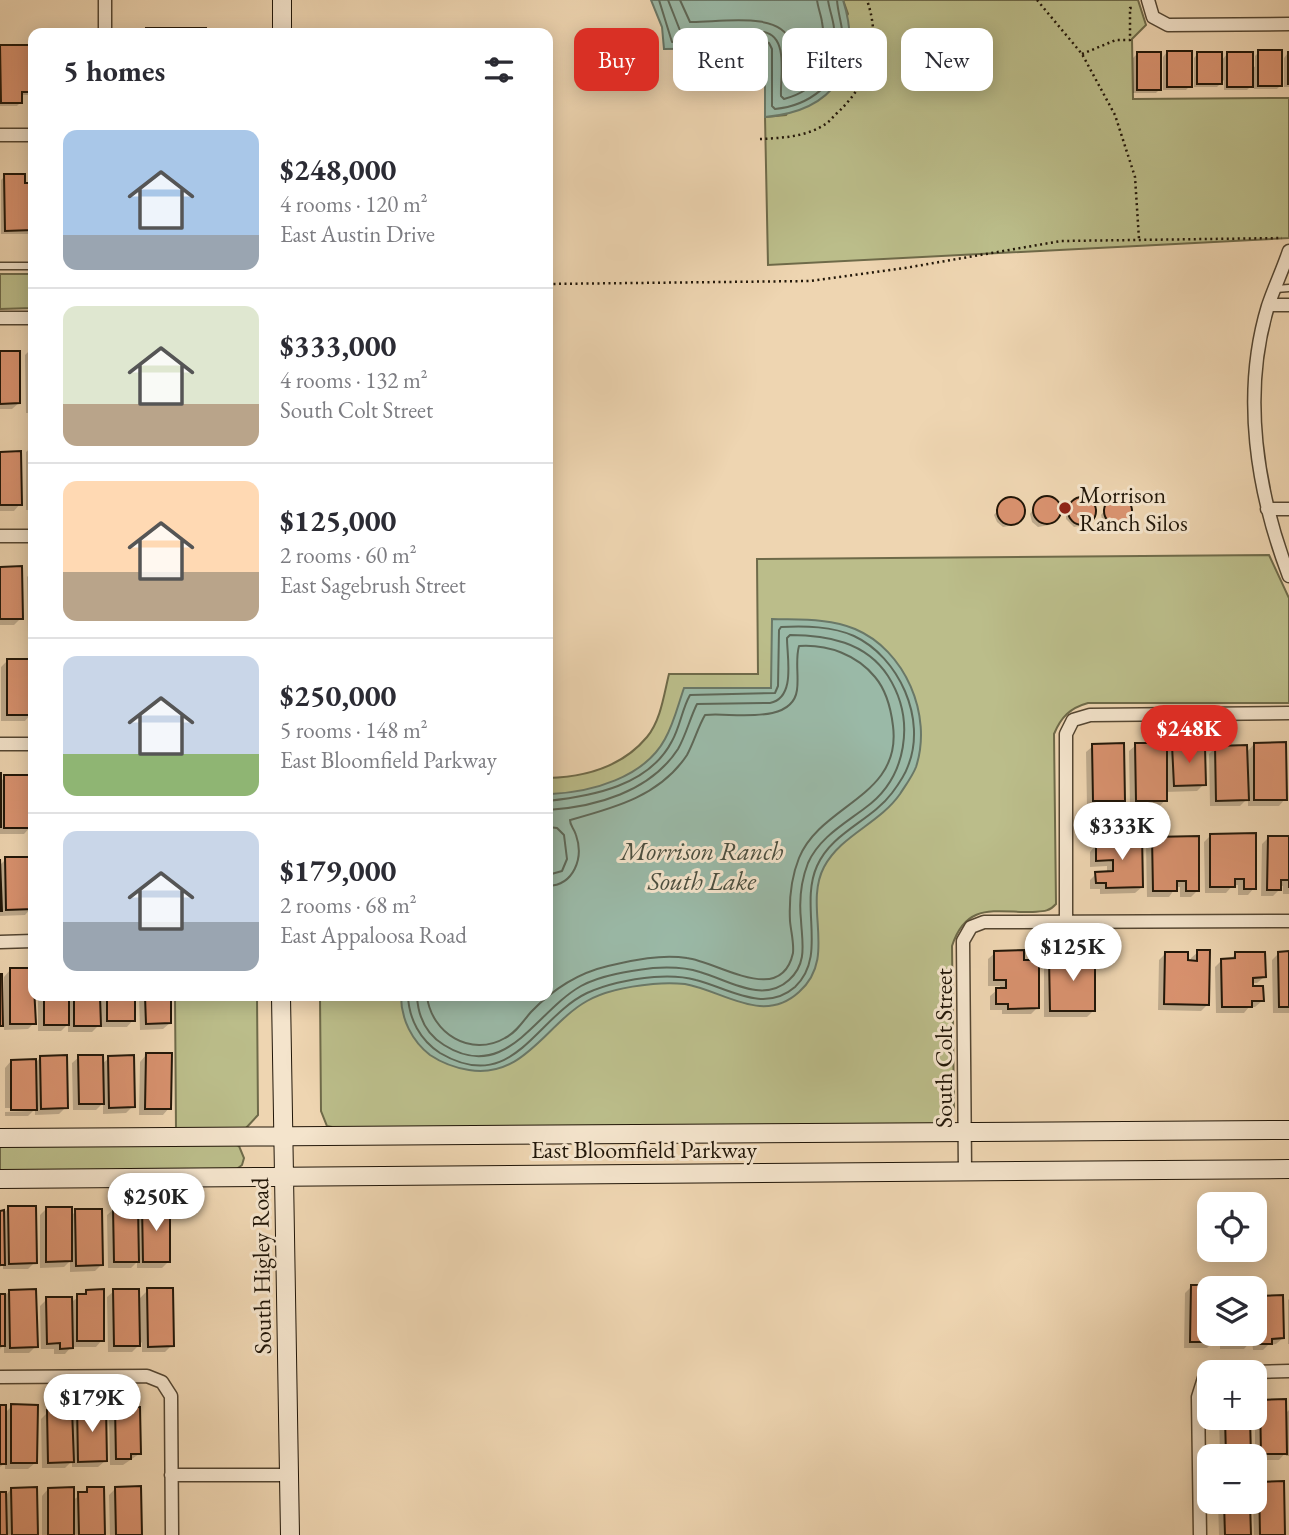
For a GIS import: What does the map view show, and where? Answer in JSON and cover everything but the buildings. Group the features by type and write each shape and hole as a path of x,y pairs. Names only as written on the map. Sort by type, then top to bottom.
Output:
{"street":[{"path":"105,0 105,28"},
{"path":"282,0 282,28"},
{"path":"1150,8 1168,25 1289,24"},
{"path":"0,135 28,135"},
{"path":"1289,251 1282,288 1269,305 1261,338 1255,402 1256,446 1267,509 1289,576"},
{"path":"1269,305 1289,305"},
{"path":"0,318 28,318"},
{"path":"1267,509 1289,509"},
{"path":"0,536 28,536"},
{"path":"1289,713 1090,715 1073,720 1066,734 1066,922 1289,921"},
{"path":"0,744 28,744"},
{"name":"South Colt Street","path":"965,1171 963,941 971,927 984,922 1066,922"},
{"path":"0,942 28,941"},
{"name":"South Higley Road","path":"281,1001 290,1535"},
{"name":"East Bloomfield Parkway","path":"0,1138 1289,1130"},
{"name":"East Bloomfield Parkway","path":"0,1179 1289,1169"},
{"path":"1267,1372 1289,1371"},
{"path":"0,1377 147,1376 166,1386 171,1396 172,1535"},
{"path":"1198,1430 1200,1535"},
{"path":"171,1475 289,1475"}],"lane":[{"path":"0,266 28,266"}],"path":[{"path":"760,139 789,138 824,125 851,100 872,63 874,41 867,0"},
{"path":"1037,0 1082,54 1115,115 1135,177 1139,239"},
{"path":"1082,54 1116,40 1130,40 1130,8 1150,8"},
{"path":"553,284 810,281 905,268 1061,241 1289,238"}],"green space":[{"path":"843,0 1138,0 1146,25 1132,39 1133,99 1289,98 1289,238 768,265 765,117 786,115 801,91 887,91 887,28 839,28 848,14"},
{"path":"0,274 28,274 28,308 0,309"},
{"path":"1269,555 1289,598 1289,703 1088,703 1067,714 1054,734 1056,904 1041,911 982,913 973,916 958,932 952,946 954,1110 944,1123 327,1126 321,1111 320,1001 553,1001 553,777 602,768 637,747 656,723 669,674 758,674 757,559"},
{"path":"175,1001 257,1001 258,1115 246,1128 176,1129"},
{"path":"232,1143 239,1146 244,1158 242,1165 234,1171 0,1173 0,1145"}],"water":[{"path":"651,0 843,0 849,24 849,28 782,28 782,91 829,91 809,106 765,117 765,91 768,91 768,28 673,28 673,49 664,49 662,27"},
{"name":"Morrison Ranch South Lake","path":"772,619 814,620 845,625 873,639 901,668 911,686 921,726 916,767 900,794 882,814 840,846 824,867 818,882 819,948 816,964 810,979 799,992 771,1006 757,1006 685,984 628,987 587,1001 572,1011 533,1048 505,1066 488,1071 469,1070 449,1065 430,1055 409,1029 402,1001 553,1001 553,794 599,786 644,764 665,739 684,688 771,688"}],"place":[{"name":"Morrison Ranch Silos","path":"1065,508"}]}
